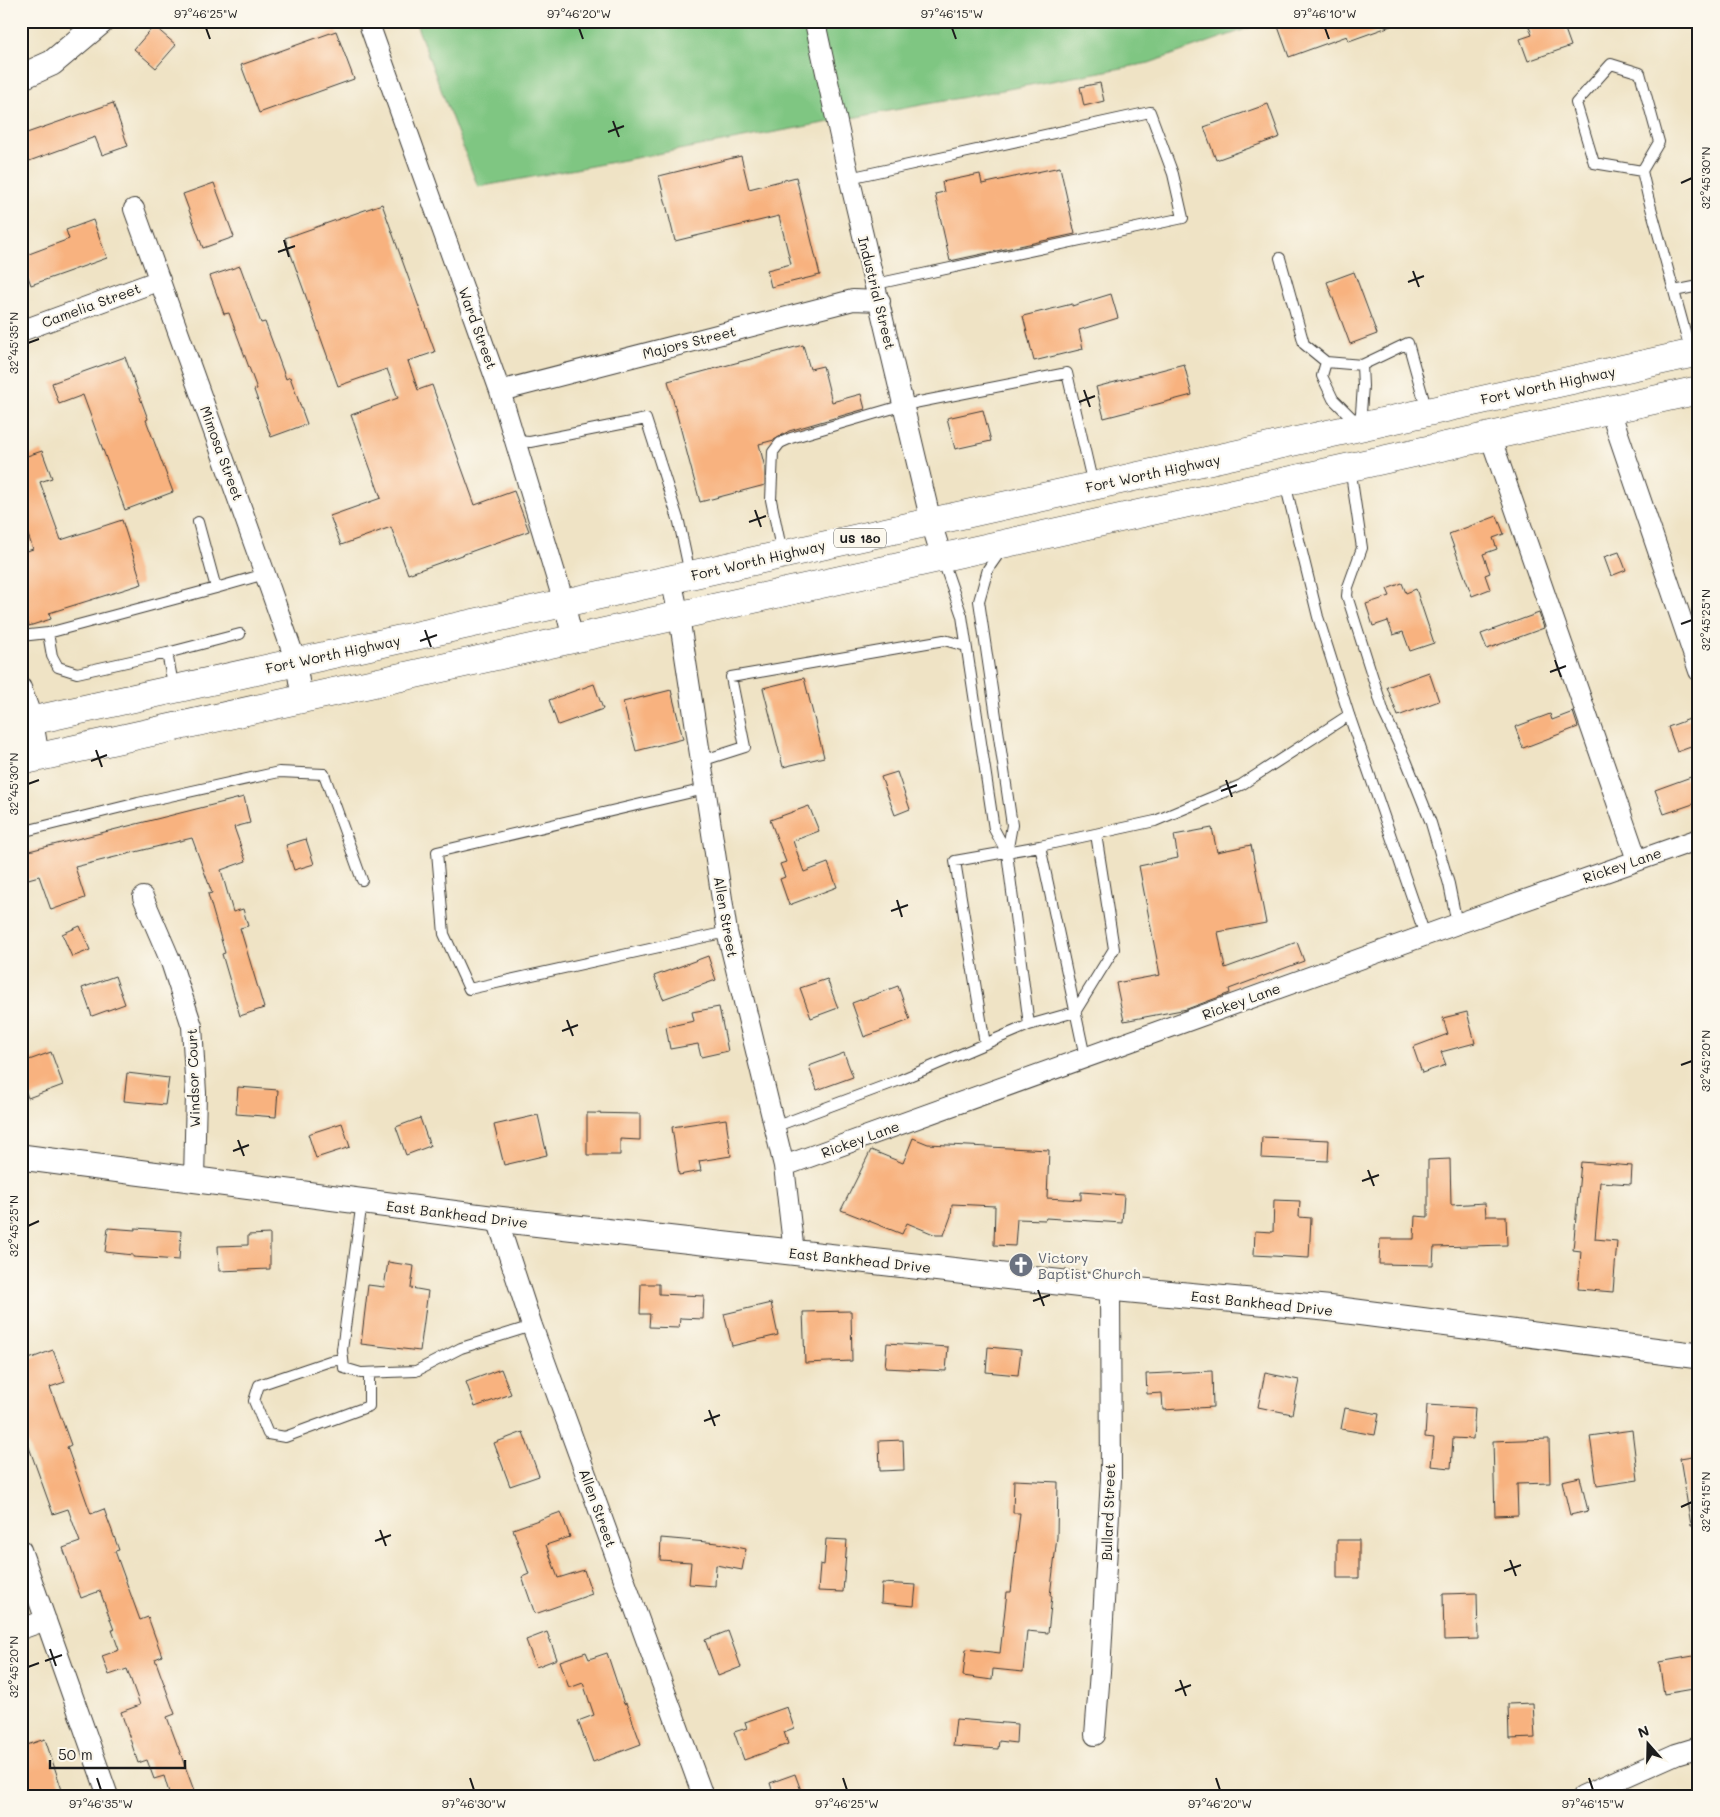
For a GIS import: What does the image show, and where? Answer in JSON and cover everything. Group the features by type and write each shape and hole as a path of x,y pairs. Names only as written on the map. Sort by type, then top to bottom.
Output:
{"main road":[{"path":"30,759 1005,545 1699,390 1695,353"},
{"name":"Fort Worth Highway","path":"27,722 1695,353"},
{"path":"1360,427 1360,465"}],"street":[{"path":"21,77 52,63 102,21"},
{"name":"Ward Street","path":"368,21 500,391 574,639"},
{"name":"Industrial Street","path":"816,27 849,178 878,293 931,522 942,558"},
{"name":"Mimosa Street","path":"134,209 296,662 302,700"},
{"name":"Camelia Street","path":"21,330 160,280"},
{"name":"Majors Street","path":"500,391 878,293"},
{"path":"1610,410 1699,671"},
{"path":"1490,436 1637,860"},
{"name":"Allen Street","path":"681,577 679,616 727,932 784,1166 794,1253"},
{"path":"21,688 27,722 30,759"},
{"name":"Rickey Lane","path":"784,1166 1699,839"},
{"name":"Windsor Court","path":"143,897 171,962 192,1026 196,1093 194,1179"},
{"name":"East Bankhead Drive","path":"21,1157 497,1219 1110,1288 1325,1308 1699,1356"},
{"name":"Allen Street","path":"497,1219 532,1326 703,1796"},
{"name":"Bullard Street","path":"1095,1735 1110,1478 1110,1288"},
{"path":"21,1550 108,1796"},
{"path":"21,1629 46,1620"},
{"path":"1582,1796 1613,1789 1676,1754 1699,1747"}],"lane":[{"path":"1642,171 1594,163 1576,103 1611,64 1640,73 1659,142 1642,171 1674,291 1695,353"},
{"path":"849,178 1150,112 1173,174 1183,218 878,293"},
{"path":"1280,258 1304,344 1326,362 1362,365 1408,343 1428,412"},
{"path":"1674,291 1699,286"},
{"path":"1326,362 1322,376 1333,399 1360,427"},
{"path":"1360,427 1363,386 1362,365"},
{"path":"783,555 771,500 772,452 776,447 791,438 904,405 1067,373 1093,486"},
{"path":"515,441 530,442 646,419 679,522 681,577"},
{"path":"1360,465 1362,548 1347,596 1384,713 1406,760 1431,823 1449,884 1457,924"},
{"path":"1285,482 1318,617 1349,715 1425,936"},
{"path":"198,522 216,588"},
{"path":"1005,545 988,569 979,601 1012,825 1007,852 1029,1025"},
{"path":"942,558 962,616 994,829 1007,852"},
{"path":"21,636 48,633 265,574"},
{"path":"48,633 52,656 58,667 77,673 240,634"},
{"path":"700,761 745,747 732,677 944,640 966,646"},
{"path":"167,653 174,690"},
{"path":"985,1044 955,861 1040,846 1155,822 1241,785 1349,715"},
{"path":"21,832 279,772 324,774 362,880"},
{"path":"705,788 438,852 444,934 469,989 727,932"},
{"path":"774,1128 900,1080 1029,1025 1075,1012 1114,949 1096,834"},
{"path":"1040,846 1085,1057"},
{"path":"362,1202 342,1350 344,1368 361,1373 416,1371 461,1348 532,1326"},
{"path":"343,1360 330,1361 259,1385 254,1402 268,1434 285,1437 369,1406 369,1373"}],"green space":[{"path":"415,21 1262,21 1263,23 1149,63 478,187"}],"building":[{"path":"1276,21 1399,21 1399,23 1349,41 1347,36 1289,57"},
{"path":"1527,21 1562,21 1571,46 1528,61 1520,39 1532,35"},
{"path":"154,26 176,45 156,68 134,49"},
{"path":"336,31 354,79 259,113 241,65"},
{"path":"1100,83 1104,101 1084,106 1080,87"},
{"path":"113,103 128,146 102,155 95,137 21,164 21,135"},
{"path":"1268,104 1280,137 1216,160 1204,127"},
{"path":"741,156 749,189 796,177 820,275 771,287 767,270 791,264 779,216 675,241 659,176"},
{"path":"1060,167 1075,234 950,261 935,194 944,192 942,182 980,174 982,184"},
{"path":"214,183 234,237 203,248 183,194"},
{"path":"382,204 435,352 408,361 418,390 432,385 475,505 514,491 529,531 408,574 391,527 341,545 330,516 381,498 351,415 398,398 387,369 338,386 285,238"},
{"path":"93,220 107,258 31,285 21,257 69,239 66,230"},
{"path":"240,266 261,323 265,322 286,379 290,377 307,424 271,437 254,390 257,389 229,313 224,314 210,276"},
{"path":"1354,272 1377,334 1350,344 1327,282"},
{"path":"1111,294 1118,318 1079,330 1083,349 1034,361 1023,316 1072,304 1072,306"},
{"path":"803,345 810,369 823,366 832,402 861,394 865,409 789,431 774,440 759,444 765,468 765,485 700,502 668,381"},
{"path":"125,357 173,492 125,510 83,395 59,404 52,383"},
{"path":"1184,364 1192,395 1104,418 1096,387"},
{"path":"983,410 991,441 955,449 947,418"},
{"path":"42,451 52,478 40,482 61,540 122,520 142,584 49,613 51,619 29,626 21,603 21,553 33,549 21,515 21,458"},
{"path":"1497,516 1504,534 1493,538 1497,549 1483,554 1490,573 1485,575 1490,589 1472,596 1449,534"},
{"path":"1619,552 1626,570 1611,576 1604,557"},
{"path":"1402,583 1406,593 1416,589 1434,643 1410,651 1403,632 1393,635 1388,621 1373,626 1366,604 1390,596 1387,589"},
{"path":"1539,613 1544,628 1487,649 1481,634"},
{"path":"1429,672 1439,701 1398,716 1387,687"},
{"path":"804,678 824,757 783,767 763,688"},
{"path":"594,684 603,709 558,725 549,700"},
{"path":"671,690 683,739 636,751 623,702"},
{"path":"1573,712 1578,727 1523,748 1515,727 1550,714 1552,720"},
{"path":"1695,717 1699,729 1699,744 1677,752 1668,727"},
{"path":"897,772 910,809 895,815 881,777"},
{"path":"1699,774 1699,802 1664,814 1655,790"},
{"path":"244,797 250,823 234,827 246,861 221,870 233,912 243,909 248,926 240,928 264,1008 240,1016 222,954 225,953 208,894 212,893 192,838 75,867 85,898 51,910 39,876 21,881 21,853"},
{"path":"809,806 819,831 793,841 804,872 828,863 837,887 789,905 780,879 785,877 780,864 786,862 770,820"},
{"path":"1212,828 1217,852 1251,845 1266,923 1218,932 1225,968 1297,942 1304,961 1229,989 1230,993 1187,1009 1124,1021 1116,983 1160,975 1139,866 1178,858 1174,835"},
{"path":"306,839 314,864 294,870 286,845"},
{"path":"80,926 90,950 72,957 62,934"},
{"path":"708,956 716,980 663,999 654,976"},
{"path":"115,976 125,1004 92,1016 82,988"},
{"path":"827,979 838,1008 811,1018 800,988"},
{"path":"898,986 910,1020 864,1037 852,1003"},
{"path":"719,1007 728,1051 701,1057 698,1044 670,1049 666,1027 694,1021 692,1012"},
{"path":"1467,1012 1475,1043 1441,1052 1446,1065 1422,1073 1413,1047 1448,1034 1443,1018"},
{"path":"51,1052 63,1085 28,1098 21,1079 21,1063"},
{"path":"844,1053 853,1077 817,1090 809,1066"},
{"path":"127,1073 169,1078 165,1105 124,1101"},
{"path":"238,1087 278,1090 276,1117 236,1114"},
{"path":"587,1113 640,1114 640,1140 620,1139 620,1155 587,1155"},
{"path":"538,1115 547,1155 504,1165 494,1125"},
{"path":"420,1118 430,1146 406,1155 396,1127"},
{"path":"726,1119 731,1156 699,1161 701,1171 679,1175 672,1127"},
{"path":"342,1123 350,1147 316,1158 308,1134"},
{"path":"1262,1137 1329,1140 1328,1161 1261,1158"},
{"path":"913,1138 928,1144 1049,1150 1047,1198 1081,1200 1081,1192 1124,1195 1122,1223 1046,1218 1045,1220 1017,1219 1015,1246 994,1245 995,1206 952,1204 951,1216 944,1235 936,1235 907,1223 902,1234 841,1210 871,1150 903,1163"},
{"path":"1450,1159 1451,1205 1485,1203 1486,1216 1506,1216 1507,1245 1434,1247 1433,1265 1379,1264 1380,1239 1414,1239 1415,1216 1428,1217 1428,1160"},
{"path":"1581,1162 1632,1166 1631,1184 1600,1182 1595,1239 1617,1241 1613,1292 1578,1289 1581,1251 1573,1250"},
{"path":"1274,1200 1300,1201 1299,1217 1311,1218 1309,1258 1254,1255 1255,1231 1273,1232"},
{"path":"108,1228 181,1231 179,1260 133,1257 133,1255 105,1252"},
{"path":"270,1234 270,1269 219,1271 218,1246 248,1245 248,1235"},
{"path":"388,1262 414,1266 411,1288 428,1291 420,1351 361,1344 368,1285 384,1287"},
{"path":"641,1284 659,1284 659,1294 704,1296 703,1319 680,1318 679,1328 649,1327 650,1314 640,1314"},
{"path":"771,1303 778,1335 732,1346 724,1314"},
{"path":"851,1311 852,1361 805,1363 803,1312"},
{"path":"887,1343 948,1347 946,1371 885,1368"},
{"path":"988,1347 1021,1350 1018,1375 986,1372"},
{"path":"53,1350 65,1382 50,1387 71,1445 67,1447 91,1514 104,1509 119,1550 115,1551 140,1620 148,1617 162,1656 155,1659 175,1714 167,1717 196,1796 170,1796 164,1776 154,1779 147,1760 138,1763 121,1712 140,1705 127,1669 109,1675 102,1656 119,1650 112,1630 114,1630 100,1591 81,1598 63,1548 80,1542 68,1509 53,1514 21,1425 21,1377 26,1376 21,1362"},
{"path":"501,1369 511,1394 475,1407 466,1382"},
{"path":"1212,1371 1213,1407 1163,1410 1162,1393 1147,1394 1146,1374"},
{"path":"1265,1373 1299,1380 1292,1414 1258,1407"},
{"path":"1427,1405 1475,1408 1473,1439 1453,1438 1451,1468 1431,1466 1434,1438 1425,1437"},
{"path":"1345,1408 1379,1414 1375,1435 1341,1429"},
{"path":"1632,1430 1638,1480 1597,1486 1590,1436"},
{"path":"523,1432 539,1476 510,1486 494,1443"},
{"path":"1549,1439 1550,1483 1517,1484 1518,1515 1495,1516 1493,1441"},
{"path":"903,1440 904,1470 880,1471 879,1441"},
{"path":"1699,1455 1699,1525 1691,1525 1680,1458"},
{"path":"1580,1477 1588,1511 1570,1515 1562,1481"},
{"path":"1014,1480 1058,1482 1057,1537 1048,1633 1027,1631 1023,1672 993,1669 992,1680 963,1676 966,1649 1000,1653 1007,1592 1011,1592 1020,1513 1013,1513"},
{"path":"561,1512 570,1537 546,1545 558,1578 584,1570 592,1594 535,1614 522,1577 529,1574 513,1529"},
{"path":"661,1538 718,1543 746,1549 742,1570 716,1565 715,1586 689,1584 691,1562 660,1560"},
{"path":"826,1539 847,1540 843,1592 818,1591 820,1564 824,1565"},
{"path":"1337,1540 1359,1540 1359,1578 1337,1578"},
{"path":"882,1583 916,1585 914,1606 881,1603"},
{"path":"1477,1593 1478,1639 1444,1640 1443,1594"},
{"path":"728,1631 741,1667 718,1676 705,1640"},
{"path":"547,1632 557,1659 536,1667 526,1640"},
{"path":"586,1652 589,1659 607,1653 624,1704 626,1703 641,1744 593,1762 578,1721 594,1715 583,1683 569,1688 560,1661"},
{"path":"1699,1655 1699,1688 1664,1694 1659,1662"},
{"path":"1533,1703 1535,1738 1509,1739 1508,1704"},
{"path":"787,1707 794,1728 784,1732 788,1744 744,1760 734,1732 747,1728 745,1722"},
{"path":"956,1719 1017,1724 1016,1743 999,1741 998,1749 953,1746"},
{"path":"45,1739 64,1796 21,1796 21,1747"},
{"path":"795,1774 803,1796 774,1796 770,1783"}],"place":[{"name":"Victory Baptist Church","path":"1021,1265"}]}
